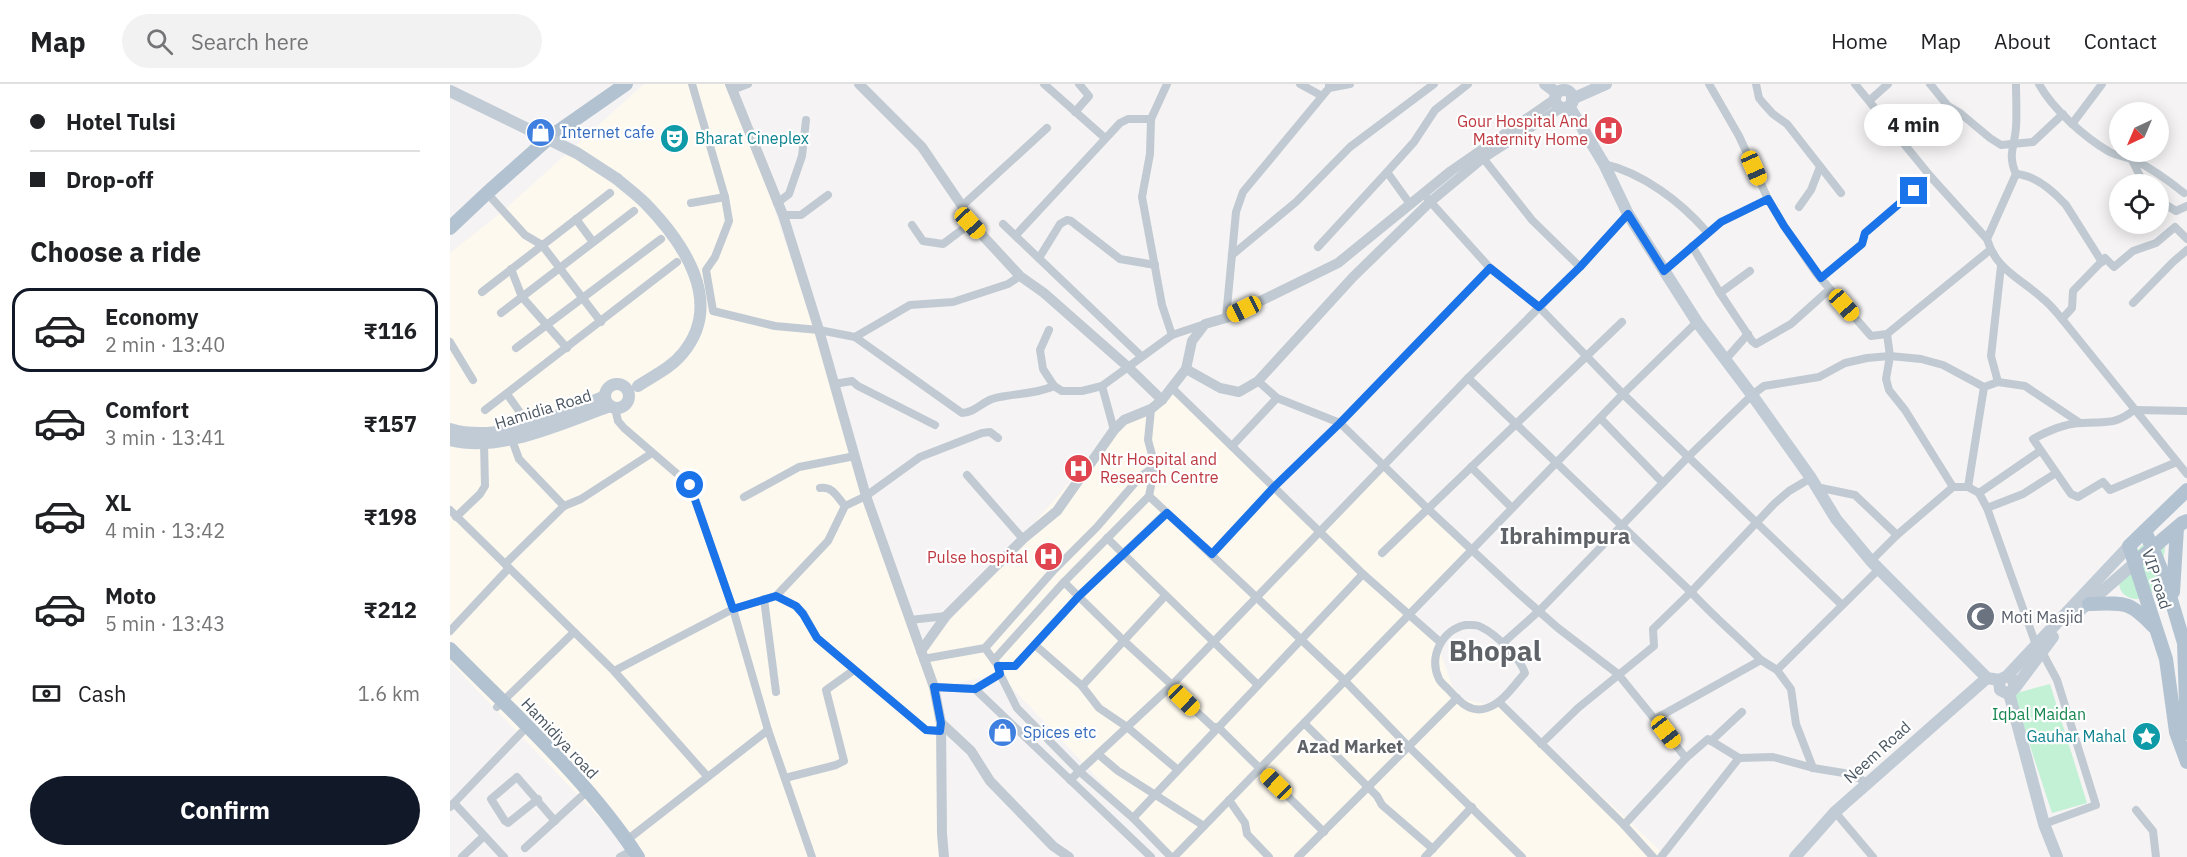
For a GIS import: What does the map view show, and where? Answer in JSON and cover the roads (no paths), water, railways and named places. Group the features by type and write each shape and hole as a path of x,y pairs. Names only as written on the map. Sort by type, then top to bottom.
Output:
{"main road":[{"path":"450,228 550,137 626,84"},
{"path":"1545,84 1564,99 1604,164 1628,214 1697,322 1752,395 1836,519 1875,565 1998,678 2015,681 2012,691 2044,824 2057,857"},
{"path":"1564,99 1588,84"},
{"path":"1564,99 1606,84"},
{"path":"450,91 577,153 617,179 657,216 680,248 695,275 701,296 698,325 692,340 682,354 638,386 625,405 610,403 606,390 612,385 638,386"},
{"path":"623,386 629,398"},
{"name":"Hamidia Road","path":"450,429 459,432 484,433 510,431 610,403"},
{"name":"Hamidia Road","path":"450,440 461,443 484,443 512,440 610,403"},
{"path":"2012,691 2039,648 2129,546 2187,490"},
{"path":"2039,648 2182,524"},
{"path":"2172,601 2182,524"},
{"name":"VIP road","path":"2145,531 2172,601 2184,643 2187,733"},
{"name":"VIP road","path":"2129,546 2166,659 2176,732 2187,762"},
{"path":"2089,604 2128,604 2139,611 2156,630"},
{"name":"Neem Road","path":"1795,857 1835,812 1868,783 1998,678 2039,648"},
{"name":"Hamidiya road","path":"450,649 500,705 594,798 628,852"},
{"path":"450,661 500,705 522,732 583,795 628,852"}],"street":[{"path":"692,84 725,197 729,221 715,257 706,270 713,311 775,326 819,330 855,337 962,413 968,413 991,400 1045,390 1054,386"},
{"path":"748,84 731,87 783,215 819,330 866,496 934,687 941,727 944,857"},
{"path":"859,84 922,147 962,206 970,223 1020,276 1044,293 1162,400"},
{"path":"1044,84 1105,138"},
{"path":"1075,112 1089,96 1079,84"},
{"path":"1167,84 1151,119 1150,154 1142,197 1162,305 1172,335"},
{"path":"1300,84 1322,96"},
{"path":"1226,318 1236,212 1243,192 1329,86 1350,84"},
{"path":"1232,255 1296,202 1350,147 1434,84"},
{"path":"1318,247 1414,142 1435,110 1468,84"},
{"path":"1708,84 1739,136 1768,199 1784,226 1830,290 1871,336 1887,334 1990,250"},
{"path":"1756,84 1759,98 1773,114 1787,124 1841,193"},
{"path":"1855,84 1931,177 1987,239 1990,250 2001,266 2043,298 2062,319 2187,474"},
{"path":"1870,100 1888,84"},
{"path":"1930,84 1948,106 2001,145 2033,142 2063,114"},
{"path":"2016,84 2016,130 2012,143 2011,163 2016,174 2039,182 2060,198 2102,262"},
{"path":"2039,84 2043,92 2072,124 2109,152"},
{"path":"2072,124 2102,84"},
{"path":"1186,369 1220,388 1239,392 1258,381 1353,277 1395,237 1426,198 1481,155 1564,99"},
{"path":"1016,235 1120,123 1128,119 1151,119"},
{"path":"777,203 789,194 802,156 806,120"},
{"path":"962,206 1047,128"},
{"path":"1481,155 1532,220 1580,267"},
{"path":"2138,162 2161,174 2186,197 2176,211 2169,207"},
{"path":"1604,164 1620,168 1667,196 1694,217 1707,232"},
{"path":"1799,207 1811,190 1820,167"},
{"path":"1387,172 1410,204"},
{"path":"1987,239 2016,174"},
{"path":"1821,278 1862,244 1865,233 1931,177"},
{"path":"487,193 525,235 542,245 601,322"},
{"path":"482,291 610,193"},
{"path":"783,215 801,215 828,195"},
{"path":"691,203 725,197"},
{"path":"1049,330 1040,350 1043,369 1054,386 1062,391 1082,391 1102,386 1172,335 1226,318 1338,263 1410,204 1426,198"},
{"path":"1426,198 1490,268 1539,307 1623,394 1842,605"},
{"path":"1664,271 1721,222 1768,199"},
{"path":"501,313 634,211"},
{"path":"1070,780 1171,686 1468,378 1580,267 1628,214"},
{"path":"576,219 593,242"},
{"path":"1039,258 1060,224 1071,220 1120,259 1155,265"},
{"path":"912,225 923,241 943,244 970,223"},
{"path":"1003,224 1141,356"},
{"path":"1385,225 1395,237"},
{"path":"2062,319 2073,308 2073,291 2105,258 2114,267 2133,251 2156,243 2175,227 2187,239"},
{"path":"516,348 661,239"},
{"path":"1692,246 1720,294 1752,341 1758,344 1791,324 1830,290"},
{"path":"2133,303 2187,250"},
{"path":"485,410 677,262"},
{"path":"1998,382 1991,356 2001,266"},
{"path":"1212,554 1275,486 1340,423 1490,268"},
{"path":"511,269 522,297 567,348"},
{"path":"1720,294 1750,271"},
{"path":"855,337 910,305 953,302 1008,284 1020,276"},
{"path":"1382,553 1622,322"},
{"path":"985,648 1017,708 1079,771 1133,818 1172,857 1599,418 1697,322"},
{"path":"922,655 946,616 1023,539 1058,511 1114,430 1130,417 1150,409 1162,400 1186,369 1192,341 1204,324"},
{"path":"1726,359 1748,334"},
{"path":"1887,334 1890,356 1886,379 1889,390 1905,410 1953,487"},
{"path":"450,342 473,380"},
{"path":"1503,643 1540,610 1689,456 1764,386 1819,377 1845,363 1867,358 1890,356 1921,359 1943,365 1984,387 1998,382 2025,386 2080,423"},
{"path":"1468,378 1691,592 1714,617 1761,660 1777,670 1791,689 1796,724 1813,768"},
{"path":"834,384 852,381 934,425"},
{"path":"1258,381 1277,398 1340,423 1428,509 1558,628 1618,674 1686,758"},
{"path":"1102,386 1114,430"},
{"path":"1171,387 1363,574 1440,642"},
{"path":"1968,487 1984,387"},
{"path":"507,394 529,425"},
{"path":"1233,446 1277,398"},
{"path":"610,403 618,421 690,485 733,609 768,730 812,857"},
{"path":"975,689 997,667 1064,582 1149,496 1155,466 1148,440 1150,409"},
{"path":"2177,462 2110,490 2103,482 2078,496 2071,494 2033,439 2054,428 2080,423 2112,423 2124,418 2134,410 2187,411"},
{"path":"1599,418 1663,483"},
{"path":"614,671 733,609 776,596 828,541 845,506 866,496 920,457 982,433 990,432 998,438"},
{"path":"512,440 519,459 564,506"},
{"path":"484,443 485,486 480,494 453,513 614,671 707,776"},
{"path":"1979,493 2040,451"},
{"path":"450,631 564,506 581,499 652,453"},
{"path":"744,497 799,467 855,456"},
{"path":"922,655 985,648 1140,477 1155,466"},
{"path":"1471,467 1512,508"},
{"path":"1987,508 2023,494 2056,473"},
{"path":"967,475 1023,539"},
{"path":"1541,744 1578,708 1654,646 1653,629 1789,491 1813,483 1855,495 1897,535"},
{"path":"820,488 827,487 832,490 845,506"},
{"path":"1777,670 1842,605 1897,535 1953,487 1968,487 1979,493 1987,508 2039,648 2057,680 2096,805 2044,824"},
{"path":"1149,496 1345,681 1522,857"},
{"path":"997,667 1015,666 1079,596 1167,513"},
{"path":"1107,538 1258,685"},
{"path":"1133,818 1363,574"},
{"path":"1064,582 1213,727 1218,727 1324,832"},
{"path":"776,596 796,606 817,638 926,730 941,727"},
{"path":"1082,686 1165,596"},
{"path":"764,599 776,692"},
{"path":"910,620 946,616"},
{"path":"1479,625 1503,643 1525,673 1499,702 1489,708 1476,711 1465,706 1439,680 1435,663 1440,642 1455,627 1479,625"},
{"path":"500,705 574,632"},
{"path":"1035,645 1082,686 1100,708 1178,770"},
{"path":"1655,719 1761,660"},
{"path":"785,778 844,761 826,690 854,670"},
{"path":"934,687 975,689 1151,857"},
{"path":"1298,857 1457,698"},
{"path":"1499,702 1624,825 1653,857"},
{"path":"1711,741 1742,712"},
{"path":"1304,723 1368,787 1382,805 1433,849"},
{"path":"941,727 970,751 990,781 1053,846 1067,856"},
{"path":"628,852 707,776 768,730"},
{"path":"504,857 452,805 522,732"},
{"path":"1624,825 1686,758 1708,739 1739,758 1773,757 1813,768 1850,774 1868,783"},
{"path":"1098,754 1118,771 1204,826"},
{"path":"1660,857 1739,758"},
{"path":"538,799 508,823 491,799 517,777 538,799 555,821"},
{"path":"525,848 583,795"},
{"path":"1229,800 1245,823 1247,834 1269,857"},
{"path":"1425,857 1472,807"},
{"path":"2136,810 2153,831 2156,857"},
{"path":"1835,812 1873,857"},
{"path":"462,857 484,836"}],"place":[{"name":"Gour Hospital And Maternity Home","path":"1609,130"},
{"name":"Internet cafe","path":"540,132"},
{"name":"Bharat Cineplex","path":"674,138"},
{"name":"Ntr Hospital and Research Centre","path":"1079,468"},
{"name":"Pulse hospital","path":"1049,557"},
{"name":"Moti Masjid","path":"1980,617"},
{"name":"Spices etc","path":"1002,732"},
{"name":"Gauhar Mahal","path":"2147,736"}],"district":[{"name":"Ibrahimpura","path":"1565,535"},
{"name":"Bhopal","path":"1495,650"},
{"name":"Azad Market","path":"1350,746"}],"park label":[{"name":"Iqbal Maidan","path":"2039,714"}]}
